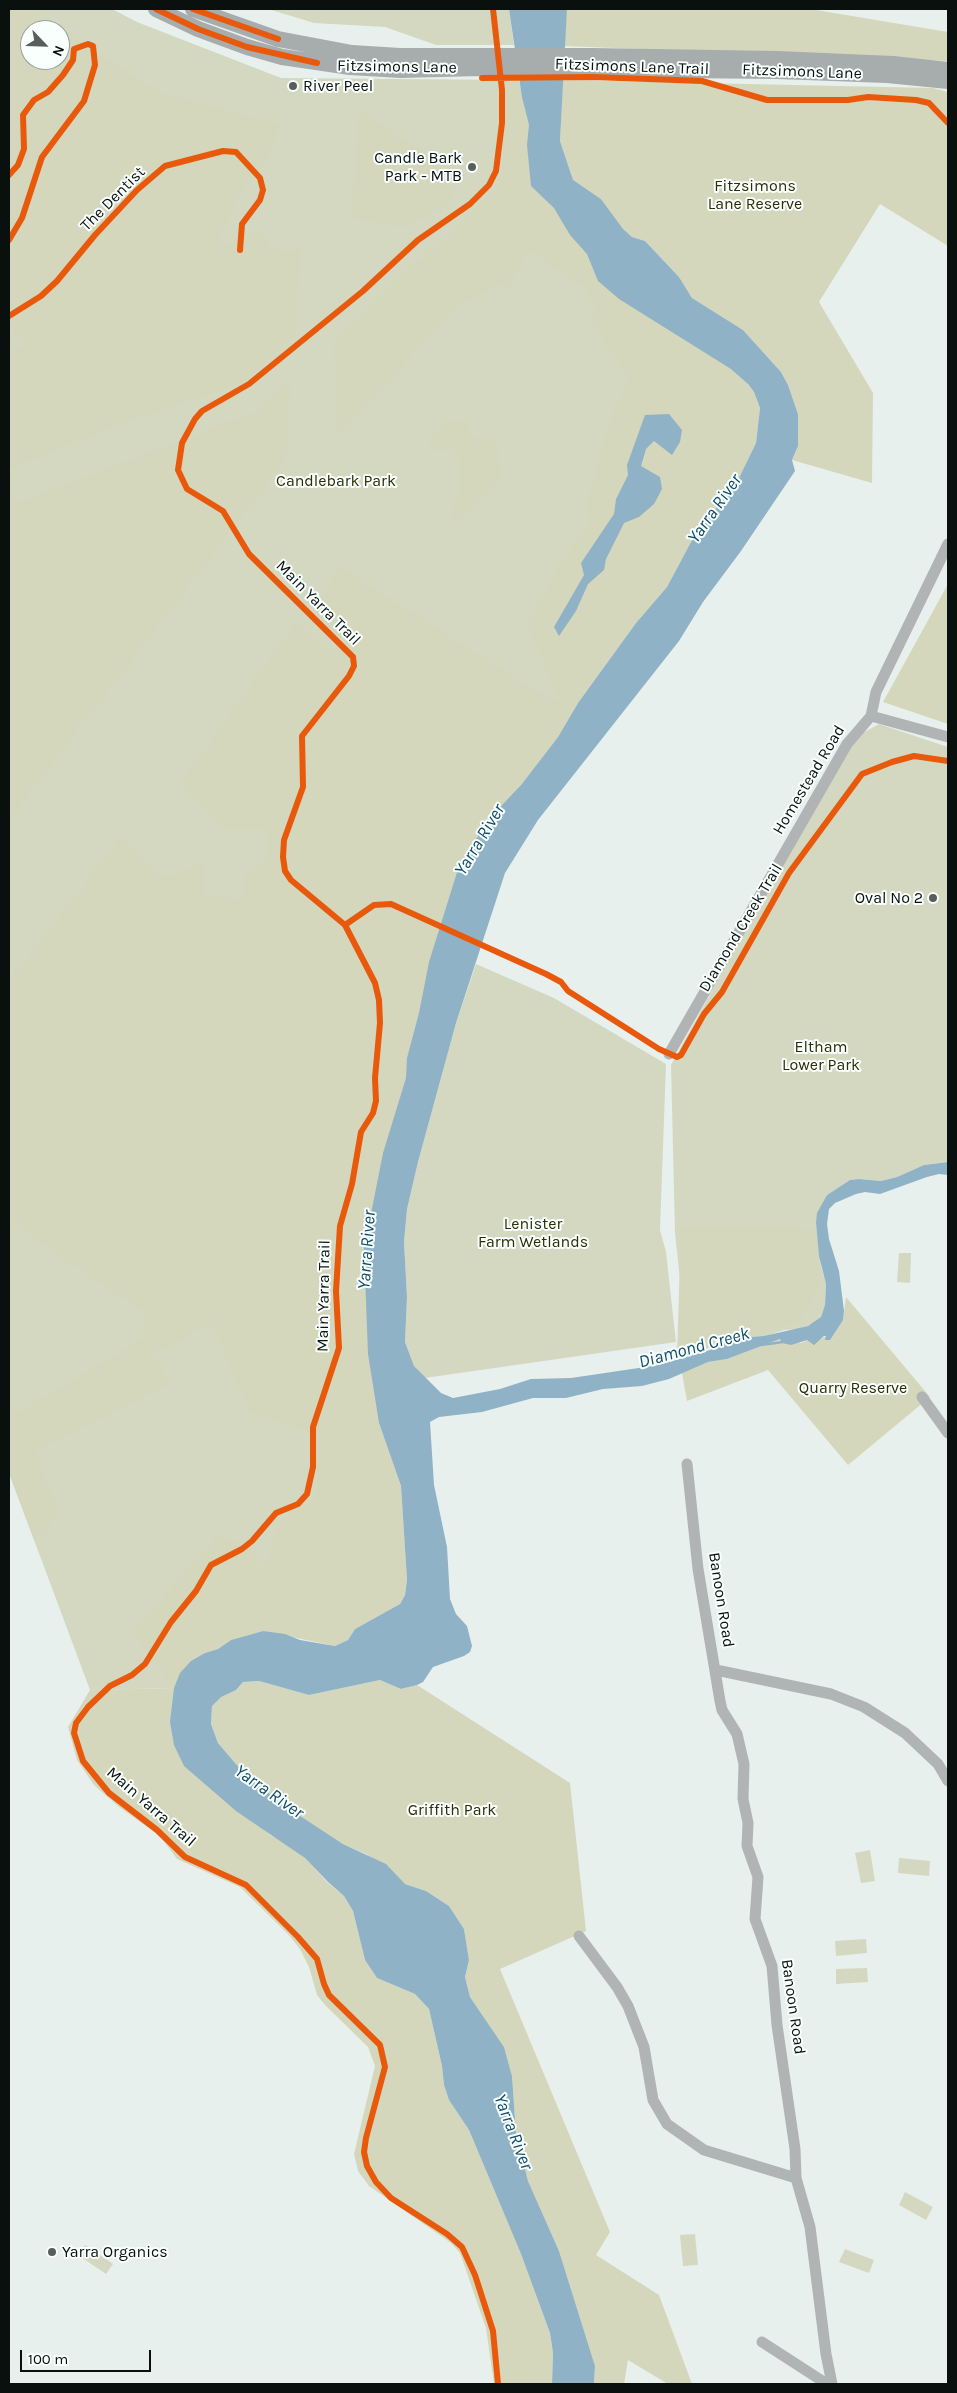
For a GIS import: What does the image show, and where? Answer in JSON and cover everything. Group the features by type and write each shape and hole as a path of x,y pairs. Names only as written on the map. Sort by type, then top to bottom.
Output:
{"main road":[{"name":"Fitzsimons Lane","path":"156,9 198,29 247,47 317,63 402,70 481,62"},
{"name":"Fitzsimons Lane","path":"192,9 278,39 338,51 481,62 828,61 948,70"},
{"name":"Fitzsimons Lane","path":"592,62 887,75 948,81"}],"street":[{"name":"Homestead Road","path":"669,1054 847,744 871,716 876,692 948,544"},
{"path":"871,716 948,737"},
{"path":"922,1396 948,1433"},
{"name":"Banoon Road","path":"687,1464 698,1569 722,1710 737,1734 744,1764 743,1799 748,1823 748,1852 758,1877 755,1919 772,1966 777,2025 795,2150 796,2178 810,2227 826,2354 832,2384"},
{"path":"716,1670 831,1694 864,1707 905,1733 938,1764 948,1781"},
{"path":"579,1936 617,1987 628,2006 644,2047 653,2100 668,2124 704,2150 796,2178"},
{"path":"762,2342 827,2384"}],"green space":[{"name":"Candlebark Park","path":"9,9 112,9 137,22 281,78 519,80 529,125 748,384 445,917 379,1423 174,1688 90,1690 9,1473"},
{"path":"9,9 29,9 46,20 20,20 20,70 70,70 70,35 160,93 280,124 270,153 240,192 216,247 259,231 273,250 301,250 294,337 240,384 120,424 9,469 9,357 30,341 9,325"},
{"path":"268,9 509,9 514,45 436,45 385,27 314,23"},
{"path":"567,9 810,9 948,32 948,61 564,46"},
{"path":"519,80 529,125 527,145 531,186 554,208 570,235 587,254 598,281 619,299 731,369 748,384 754,392 760,408 756,443 739,478 691,542 667,587 636,623 578,703 558,737 521,785 489,819 459,866 429,962 419,1013 407,1058 406,1078 383,1153 364,1249 368,1354 379,1423 401,1486 407,1580 405,1595 400,1604 355,1629 348,1640 335,1646 263,1631 231,1640 218,1649 205,1653 174,1688 133,1633 218,1535 252,1547 257,1571 269,1559 277,1525 316,1497 319,1435 250,1412 211,1322 168,1348 151,1352 170,1384 34,1451 59,1512 43,1535 34,1540 9,1473 9,1411 23,1410 143,1339 143,1311 70,1263 9,1217 9,982 120,840 167,879 205,861 205,895 245,899 243,877 269,859 266,829 224,829 182,782 296,623 332,652 351,633 317,602 341,568 536,691 560,702 528,624 560,564 590,524 588,499 612,415 630,378 592,322 595,305 586,288 550,265 540,254 525,254 509,288 498,285 458,304 336,437 334,343 401,277 498,189 502,171 506,81"},
{"name":"Fitzsimons Lane Reserve","path":"563,80 933,88 948,92 948,246 880,204 819,302 873,393 872,483 792,460 797,449 798,414 788,385 781,372 743,330 692,298 679,277 645,241 632,237 623,230 601,199 573,180 560,141"},
{"path":"359,111 456,173 452,202 403,228 352,217"},
{"path":"291,381 286,459 9,819 9,506 257,411"},
{"path":"448,421 468,423 471,436 497,443 501,475 463,519 450,519 458,497 461,458 451,443 444,451 430,451 429,442"},
{"path":"948,584 948,724 883,702"},
{"name":"Eltham Lower Park","path":"879,724 948,747 948,1162 924,1165 897,1177 881,1181 850,1180 827,1195 816,1224 821,1266 826,1284 825,1305 821,1317 815,1323 799,1329 784,1330 763,1337 729,1340 688,1356 675,1233 671,1065 835,769 859,735"},
{"name":"Lenister Farm Wetlands","path":"476,964 554,998 666,1064 660,1230 666,1252 676,1342 425,1378 414,1366 405,1342 407,1297 404,1242 407,1209 456,1023"},
{"path":"681,1226 815,1229 820,1286 799,1322 677,1356"},
{"path":"899,1253 911,1253 910,1283 897,1282"},
{"name":"Quarry Reserve","path":"846,1297 930,1397 848,1465 768,1370 687,1401 682,1373 708,1362 727,1359 780,1339 801,1343 807,1340 817,1341 826,1336 843,1320"},
{"name":"Griffith Park","path":"380,1680 401,1689 417,1685 570,1783 586,1931 500,1969 610,2232 596,2255 659,2295 692,2384 668,2384 628,2360 624,2384 594,2384 595,2366 559,2251 528,2181 516,2133 512,2076 504,2047 470,1997 465,1977 469,1960 464,1929 449,1906 426,1891 405,1884 368,1855 343,1844 282,1804 241,1770 218,1743 211,1724 212,1706 221,1696 236,1690 243,1682 259,1681 309,1695"},
{"path":"174,1688 174,1699 270,1835 283,1841 305,1858 327,1882 344,1896 353,1911 365,1960 377,1978 415,1994 429,2009 442,2066 444,2085 449,2100 469,2130 521,2254 550,2333 553,2353 552,2384 494,2384 486,2328 460,2253 451,2243 369,2186 358,2171 354,2154 375,2066 368,2047 317,1995 309,1967 300,1949 288,1934 240,1887 177,1859 160,1836 119,1807 94,1785 77,1760 68,1727 90,1690"},
{"path":"870,1850 875,1881 861,1883 855,1853"},
{"path":"899,1858 930,1861 929,1876 898,1873"},
{"path":"866,1939 867,1953 836,1956 835,1941"},
{"path":"867,1968 868,1982 836,1984 836,1969"},
{"path":"905,2192 933,2207 926,2220 899,2205"},
{"path":"695,2234 698,2265 683,2266 680,2235"},
{"path":"85,2245 113,2264 106,2274 78,2255"},
{"path":"845,2249 874,2260 869,2273 839,2262"}],"water":[{"name":"Yarra River","path":"509,9 567,9 560,141 573,180 601,199 623,229 632,237 645,241 679,277 692,298 743,330 781,372 788,385 798,414 798,446 792,460 795,471 741,551 703,602 679,641 538,820 505,873 456,1023 407,1209 404,1242 407,1297 405,1342 414,1366 441,1393 453,1398 500,1389 531,1379 571,1378 659,1365 710,1350 729,1339 764,1336 808,1326 821,1317 825,1305 826,1284 819,1256 816,1223 817,1213 827,1195 850,1180 881,1181 897,1177 924,1165 948,1162 948,1175 939,1174 927,1177 880,1194 865,1192 856,1194 835,1203 829,1209 827,1224 829,1239 839,1271 844,1311 843,1320 830,1340 825,1340 826,1336 824,1336 814,1345 807,1340 791,1345 782,1343 780,1339 727,1359 708,1362 669,1379 642,1386 603,1389 566,1398 533,1398 482,1412 439,1417 430,1422 434,1485 447,1547 450,1599 456,1614 467,1626 472,1646 470,1652 433,1667 423,1682 401,1689 380,1680 309,1695 259,1681 243,1682 236,1690 221,1697 212,1706 211,1724 218,1743 241,1770 282,1804 343,1844 386,1864 405,1884 426,1891 449,1906 464,1929 469,1960 465,1977 470,1997 504,2047 512,2076 516,2133 528,2181 559,2251 595,2366 594,2384 552,2384 553,2353 550,2333 521,2254 469,2130 449,2100 444,2085 442,2066 429,2009 415,1994 377,1978 365,1960 353,1911 344,1896 305,1858 236,1811 184,1766 174,1745 170,1722 174,1688 180,1673 191,1661 205,1653 218,1649 231,1640 263,1631 285,1634 300,1640 335,1646 348,1640 355,1629 400,1604 405,1595 407,1580 401,1486 379,1423 368,1354 364,1249 383,1153 406,1078 407,1058 419,1013 429,962 459,866 489,819 521,785 558,737 578,703 636,623 667,587 691,542 739,478 756,443 760,408 754,392 748,384 731,369 619,299 598,281 587,254 570,235 554,208 531,186 527,145 529,125 522,97"},
{"path":"669,414 682,430 680,442 672,455 654,441 646,449 641,466 660,477 662,489 654,504 639,517 624,523 606,559 604,570 588,584 576,611 559,636 554,627 584,575 581,563 614,514 616,499 628,475 627,465 645,415"}],"waterway":[{"name":"Diamond Creek","path":"761,1345 783,1342"}],"cycle path":[{"path":"156,9 198,29 247,47 317,63"},
{"path":"193,9 278,39"},
{"name":"Main Yarra Trail","path":"493,9 502,90 502,123 496,171 489,185 470,204 418,240 363,291 249,384 202,411 195,419 182,443 178,470 187,489 223,511 249,554 353,657 354,666 349,676 302,736 303,787 284,840 283,857 285,871 291,880 345,925 375,983 379,1000 380,1023 375,1078 376,1101 373,1113 361,1132 352,1184 340,1226 336,1291 339,1348 313,1427 313,1467 307,1494 298,1504 276,1513 252,1541 242,1549 211,1565 196,1591 171,1622 145,1664 132,1675 110,1686 88,1707 76,1723 74,1733 83,1761 109,1793 157,1830 185,1857 246,1885 298,1937 317,1959 329,1995 380,2045 385,2067 366,2138 364,2152 367,2166 376,2182 391,2198 447,2234 462,2247 475,2275 493,2331 498,2384"},
{"path":"9,175 18,165 24,149 23,115 34,100 48,92 63,75 73,60 74,49 88,44 93,46 95,65 84,101 42,157 22,218 9,240"},
{"name":"Fitzsimons Lane Trail","path":"482,78 593,77 702,81 767,100 848,100 868,97 916,100 929,103 948,123"},
{"name":"The Dentist","path":"9,316 41,296 57,281 95,235 137,190 165,166 223,151 236,152 260,178 263,190 260,200 242,224 240,250"},
{"name":"Diamond Creek Trail","path":"345,925 374,905 391,904 561,982 568,991 659,1049 677,1057 681,1055 704,1014 722,992 789,873 862,774 892,762 914,756 948,761"}],"place":[{"name":"River Peel","path":"293,86"},
{"name":"Candle Bark Park - MTB","path":"472,167"},
{"name":"Oval No 2","path":"933,898"},
{"name":"Yarra Organics","path":"52,2252"}]}
